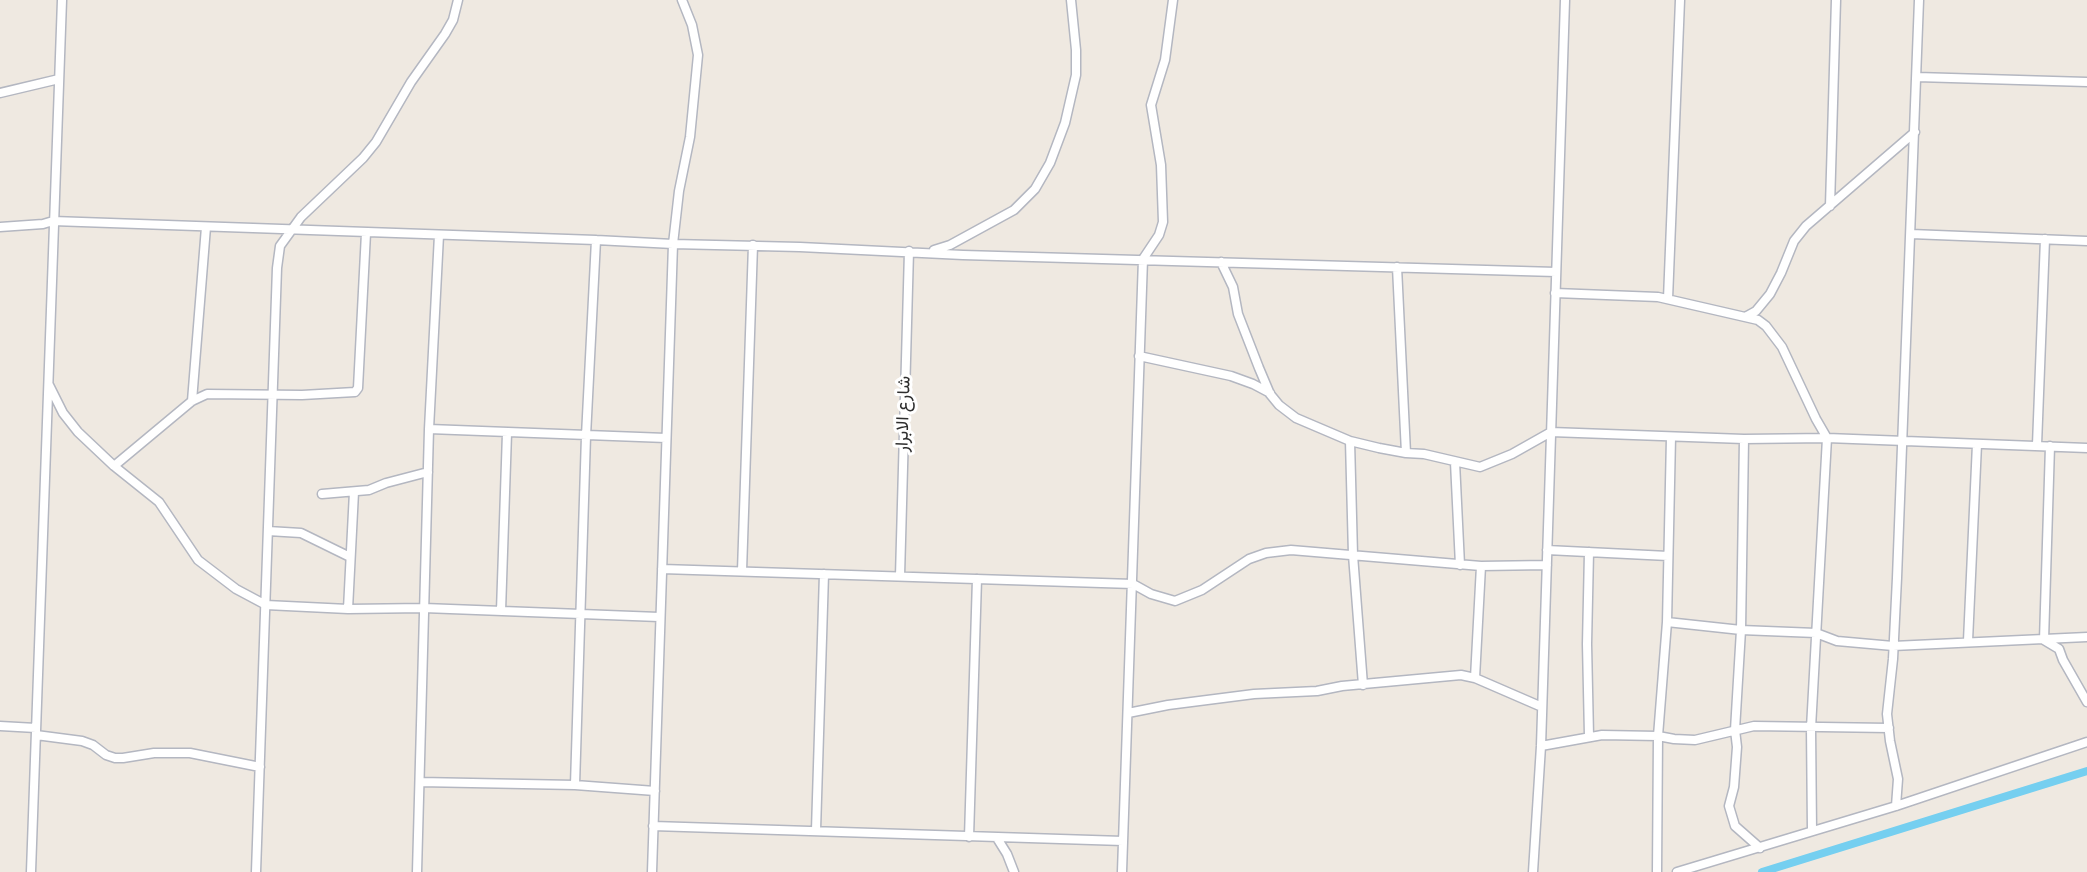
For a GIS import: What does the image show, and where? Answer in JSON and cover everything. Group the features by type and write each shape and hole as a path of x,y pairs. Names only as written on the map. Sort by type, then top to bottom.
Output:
{"street":[{"path":"31,872 62,0"},
{"path":"256,872 280,246 315,203 363,158 376,142 411,82 445,34 453,20 458,0"},
{"path":"652,872 673,244 679,191 690,137 698,63 696,38 681,0"},
{"path":"928,252 950,245 1014,210 1035,189 1050,163 1065,123 1076,75 1071,0"},
{"path":"1122,872 1143,259 1159,235 1163,222 1161,165 1152,105 1164,60 1173,0"},
{"path":"1533,872 1541,746 1565,0"},
{"path":"1668,299 1680,0"},
{"path":"1830,206 1836,0"},
{"path":"1896,806 1898,779 1887,714 1893,646 1919,0"},
{"path":"1917,77 2087,82"},
{"path":"0,93 59,79"},
{"path":"1747,316 1756,310 1770,294 1794,241 1806,226 1915,132"},
{"path":"0,227 54,221 290,231 753,245 963,255 1556,272"},
{"path":"192,401 206,227"},
{"path":"114,466 192,401 207,394 273,395 356,392 366,233"},
{"path":"1911,234 2087,241"},
{"path":"417,872 429,429 439,235"},
{"path":"2037,445 2045,239"},
{"path":"575,785 586,436 596,240"},
{"path":"742,572 753,245"},
{"name":"شارع الابرار","path":"900,576 909,251"},
{"path":"1221,262 1233,287 1238,314 1270,394"},
{"path":"1397,267 1406,453"},
{"path":"1556,293 1668,299 1758,320 1766,326 1782,347 1827,438 1811,728 1812,831"},
{"path":"1139,356 1231,376 1253,384 1270,394 1296,418 1350,441 1480,467 1512,454 1551,432 1744,439 1827,438 2087,448"},
{"path":"48,382 63,413 78,432 114,466 159,502 198,560 236,589 266,605 348,609 424,608 659,617"},
{"path":"429,429 507,434 666,438"},
{"path":"501,611 507,434"},
{"path":"1657,872 1658,736 1667,622 1671,437"},
{"path":"1744,439 1741,630 1735,730 1737,747 1734,787 1729,806 1735,826 1760,848"},
{"path":"1350,441 1353,555 1363,685"},
{"path":"1968,641 1977,444"},
{"path":"2044,640 2050,446"},
{"path":"1455,462 1460,565"},
{"path":"322,494 369,490 428,472"},
{"path":"348,609 354,492"},
{"path":"268,531 301,533 350,557"},
{"path":"662,569 1133,584 1151,594 1175,601 1202,590 1249,559 1266,552 1291,550 1481,566 1547,565"},
{"path":"1547,550 1668,556"},
{"path":"1588,736 1589,552"},
{"path":"1474,678 1481,566"},
{"path":"816,830 824,574"},
{"path":"969,837 977,579"},
{"path":"1667,622 1741,630 1816,633 1837,641 1893,646 2087,637"},
{"path":"2044,640 2059,649 2087,702"},
{"path":"1128,713 1168,705 1254,694 1461,675 1474,678 1542,707"},
{"path":"0,726 82,741 115,758 154,753 189,753 261,767"},
{"path":"1541,746 1588,736 1658,736 1695,740 1735,730 1764,726 1888,728"},
{"path":"1677,872 1896,806 2087,742"},
{"path":"420,782 575,785 655,791"},
{"path":"653,826 1123,841"},
{"path":"997,838 1014,872"}],"waterway":[{"path":"1762,872 2087,771"}]}
